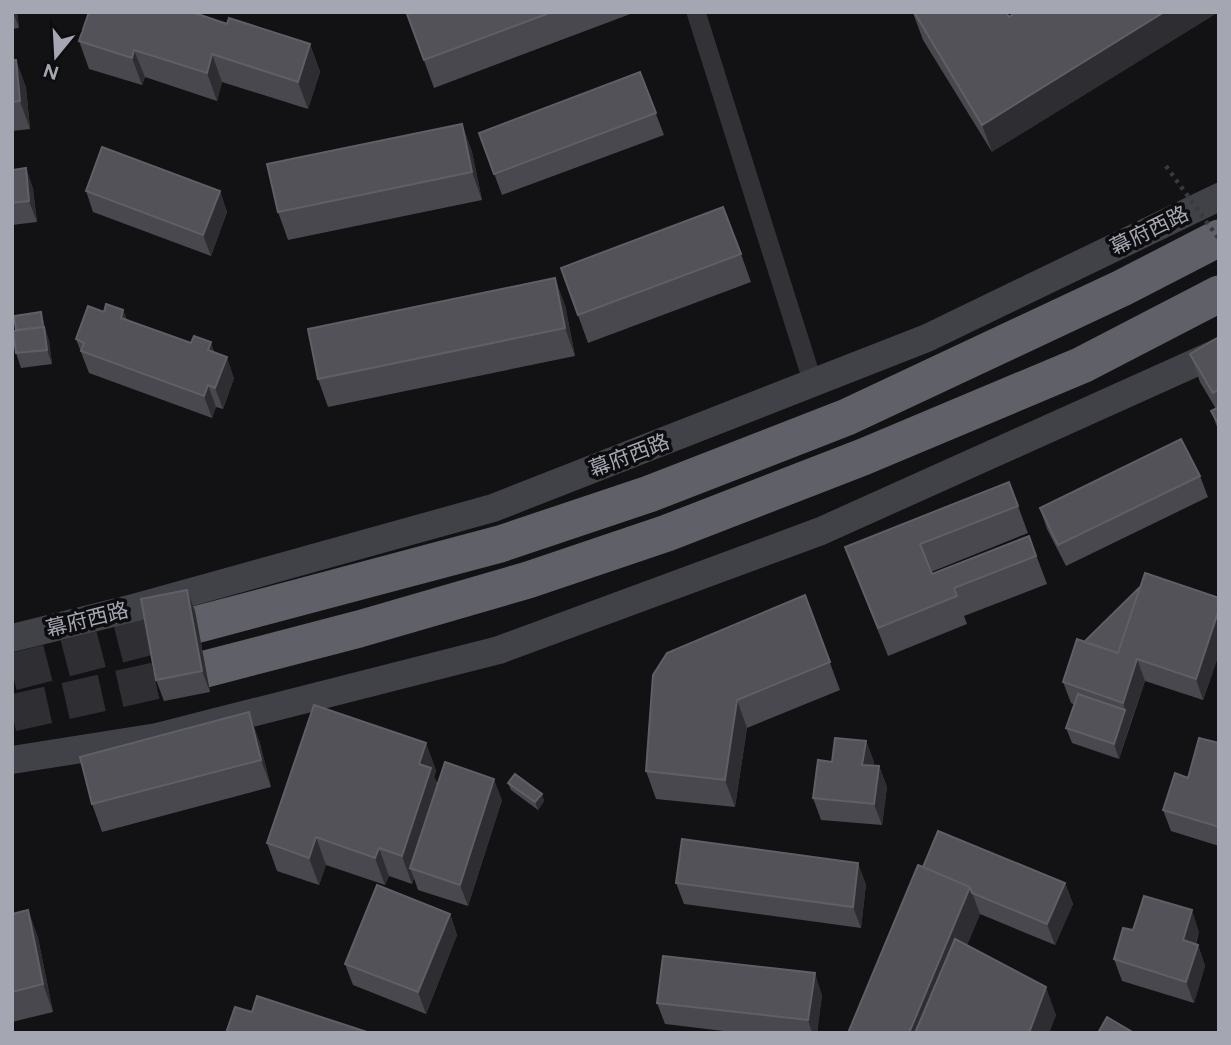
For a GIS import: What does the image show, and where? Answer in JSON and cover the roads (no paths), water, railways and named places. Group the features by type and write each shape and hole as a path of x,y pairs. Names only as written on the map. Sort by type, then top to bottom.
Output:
{"highway":[{"name":"幕府西路","path":"195,625 499,544 649,494 847,417 1122,288 1219,239"},
{"path":"190,673 359,629 528,580 667,533 863,457 1082,365 1219,294"}],"main road":[{"name":"幕府西路","path":"12,638 137,607 493,508 927,338 1219,197"},
{"path":"12,760 157,737 499,650 821,531 1219,352"}],"street":[{"path":"696,12 813,383"}],"tunnel":[{"path":"12,672 195,625"},
{"path":"12,713 190,673"}]}
